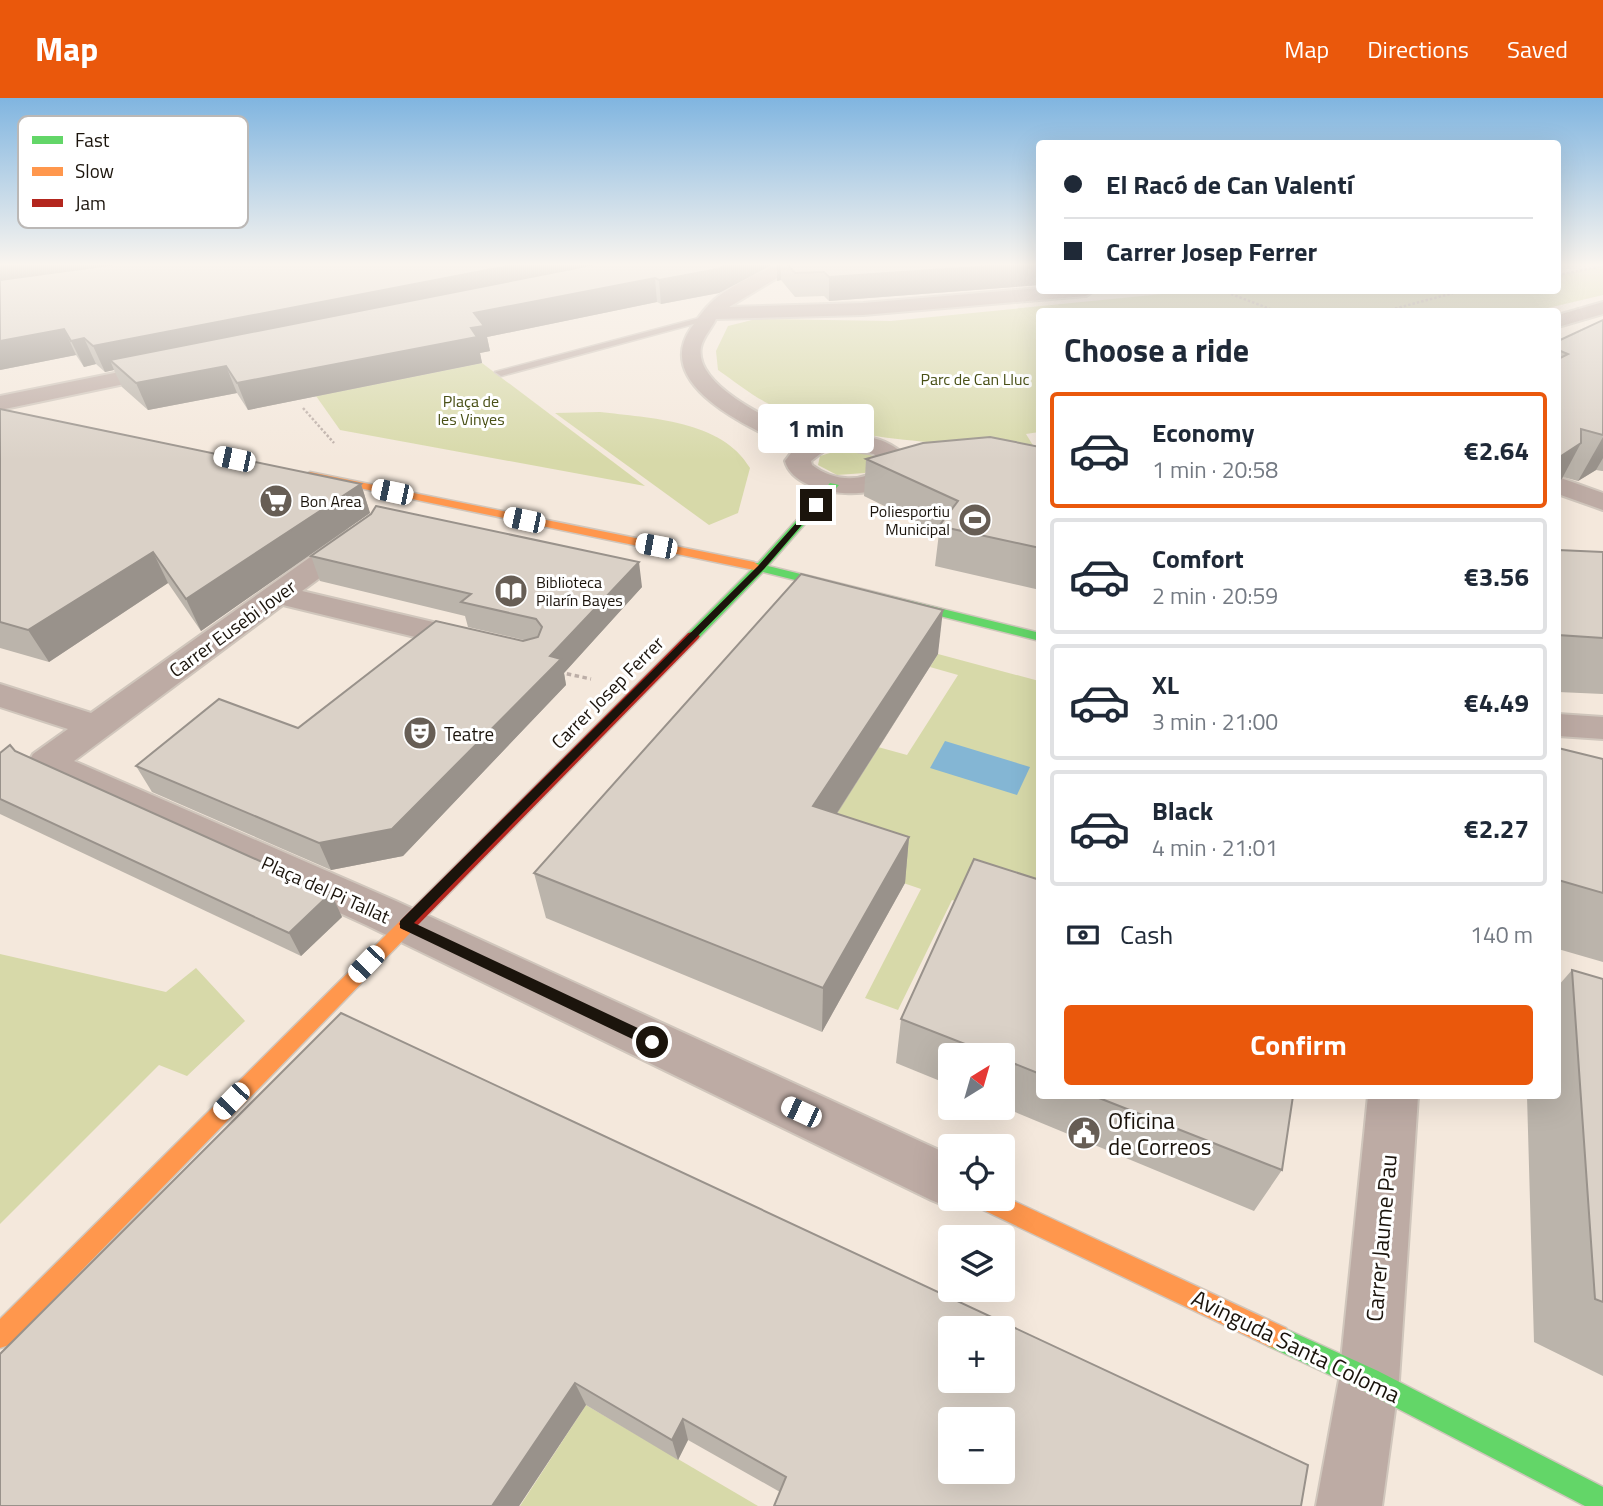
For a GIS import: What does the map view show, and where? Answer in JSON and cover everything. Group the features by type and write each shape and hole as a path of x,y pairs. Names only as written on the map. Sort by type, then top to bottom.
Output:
{"street":[{"path":"701,329 690,348 691,366 704,384 729,404 811,448"},
{"path":"0,403 190,364"},
{"path":"0,411 24,416"},
{"path":"838,441 854,441 882,448 891,454 896,461 895,468 880,481 866,484 834,485 818,481 800,468 798,461 811,448 838,441"},
{"path":"891,454 917,455"},
{"path":"293,472 761,567 1036,636"},
{"name":"Carrer Josep Ferrer","path":"404,925 761,567 834,485"},
{"path":"1561,486 1603,502"},
{"name":"Carrer Eusebi Jover","path":"97,727 367,530"},
{"path":"278,595 529,654"},
{"path":"0,695 97,727"},
{"path":"1561,725 1603,728"},
{"name":"Plaça del Pi Tallat","path":"0,1336 404,925 46,763 97,727"},
{"path":"404,925 938,1176"},
{"name":"Carrer Jaume Pau","path":"1349,1506 1368,1380 1393,1099"},
{"name":"Avinguda Santa Coloma","path":"1010,1211 1368,1380 1603,1501"}],"lane":[{"path":"501,372 661,329"}],"path":[{"path":"303,408 338,447"},
{"path":"529,654 521,663 594,680"}],"green space":[{"name":"Parc de Can Lluc","path":"727,329 1036,329 1036,432 1026,434 1034,447 897,439 826,426 795,416 748,392 718,370 716,351"},
{"name":"Plaça de les Vinyes","path":"482,363 645,486 340,430 316,396"},
{"path":"600,412 683,424 722,440 738,452 750,468 738,513 709,525 555,413"},
{"path":"843,449 862,451 875,457 865,473 837,475 818,465 820,456"},
{"path":"938,654 1036,680 1036,929 952,900 898,1010 865,998 921,889 812,852 878,747 907,755 958,675 930,667"},
{"path":"0,954 166,992 196,968 245,1021 187,1076 159,1065 0,1224"},
{"path":"586,1405 758,1506 520,1506"}],"water":[{"path":"945,741 1030,767 1017,795 930,768"}],"building":[{"path":"0,329 183,329 93,346 84,338 71,341 64,329 0,341"},
{"path":"269,329 471,329 477,337 237,383 226,366 136,383 110,360"},
{"path":"1584,329 1603,329 1603,435 1581,429 1581,443 1561,456 1561,358 1568,354 1561,351 1561,340"},
{"path":"0,409 361,484 186,599 153,552 28,630 0,622"},
{"path":"990,437 1036,446 1036,547 939,526 958,501 866,459 923,443"},
{"path":"376,506 639,562 550,656 561,659 392,829 319,843 136,766 219,699 298,728 436,621 523,641 538,637 542,627 536,619 461,602 471,594 311,556 371,514"},
{"path":"1561,550 1603,552 1603,638 1561,635"},
{"path":"801,574 943,610 813,806 909,837 823,988 534,873"},
{"path":"10,745 15,751 331,893 289,933 0,799 0,753"},
{"path":"1561,749 1603,759 1603,893 1561,881"},
{"path":"974,859 1036,879 1036,1072 1015,1064 1015,1043 962,1043 901,1019"},
{"path":"1572,970 1603,979 1603,1302 1595,1299"},
{"path":"341,1013 938,1292 938,1302 959,1302 989,1316 938,1316 938,1393 1015,1393 1015,1328 1308,1465 1301,1506 774,1506 786,1477 683,1419 672,1440 575,1383 492,1506 0,1506 0,1354"},
{"path":"1102,1099 1293,1099 1282,1170"}],"traffic: fast":[{"path":"693,636 761,567 834,485"},
{"path":"754,566 1036,636"},
{"path":"1277,1337 1369,1380 1603,1501"}],"traffic: slow":[{"path":"310,475 754,566"},
{"path":"0,1336 408,924"},
{"path":"1010,1211 1277,1337"}],"traffic: jam":[{"path":"408,924 693,636"}],"place":[{"name":"Bon Area","path":"276,501"},
{"name":"Poliesportiu Municipal","path":"975,520"},
{"name":"Biblioteca Pilarín Bayes","path":"511,591"},
{"name":"Teatre","path":"420,733"},
{"name":"Oficina de Correos","path":"1084,1133"}],"route":[{"path":"652,1042 404,925 761,567 816,505"}]}
